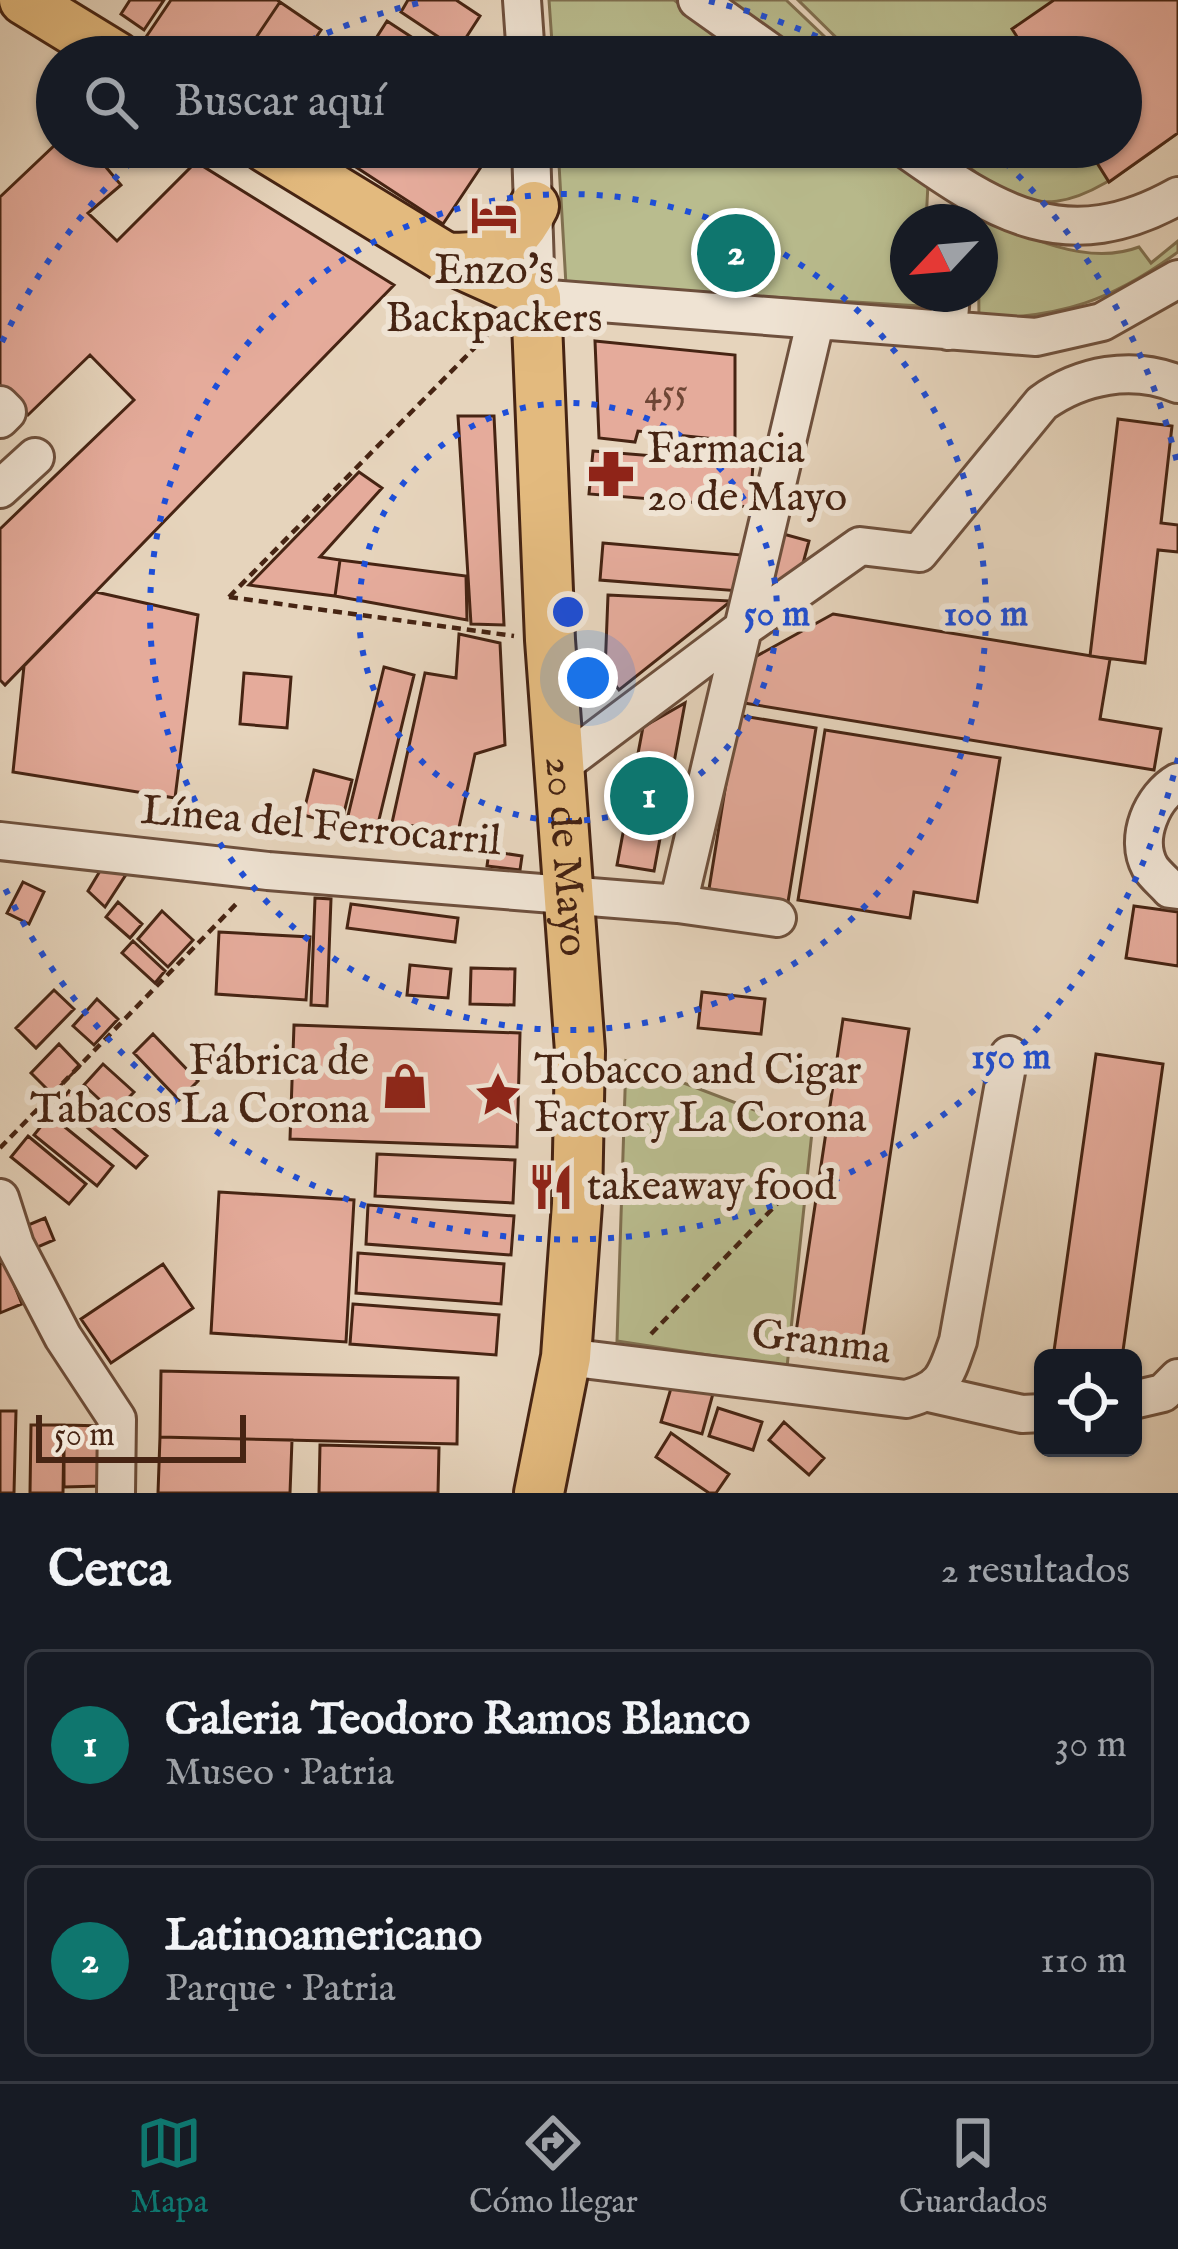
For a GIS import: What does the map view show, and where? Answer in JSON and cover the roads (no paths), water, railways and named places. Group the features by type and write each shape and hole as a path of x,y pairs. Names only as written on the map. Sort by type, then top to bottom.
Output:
{"main road":[{"path":"24,0 83,36"},
{"path":"299,168 521,306"},
{"path":"445,257 472,259 495,252 513,240 534,206"},
{"name":"20 de Mayo","path":"521,306 540,400 550,640 580,1051 577,1204 566,1357 539,1493"}],"street":[{"path":"522,0 525,36"},
{"path":"697,0 748,36"},
{"name":"20 de Mayo","path":"521,306 534,206 532,168"},
{"path":"924,168 959,204"},
{"path":"998,211 1075,228 1126,221 1178,196"},
{"path":"521,306 1036,338 1130,310 1178,279"},
{"path":"948,331 950,312"},
{"path":"678,904 815,323"},
{"path":"560,767 860,546 919,553 1042,403 1065,387 1089,378 1140,374 1178,384"},
{"path":"0,405 7,412 0,419"},
{"path":"0,489 34,457"},
{"path":"1178,782 1151,809 1144,847 1150,867 1170,889 1178,890"},
{"name":"Línea del Ferrocarril","path":"0,841 268,871 678,904 777,918"},
{"name":"Granma","path":"566,1357 906,1399 929,1393 946,1377 958,1341 1009,1055"},
{"path":"0,1198 15,1245 63,1337 117,1419 116,1493"},
{"path":"1142,1398 1163,1393 1178,1378"},
{"path":"929,1393 1034,1413"}],"place":[{"name":"Enzo's Backpackers","path":"494,215"},
{"name":"Latinoamericano","path":"736,253"},
{"name":"Farmacia 20 de Mayo","path":"611,474"},
{"name":"Galeria Teodoro Ramos Blanco","path":"649,796"},
{"name":"Fábrica de Tabacos La Corona","path":"405,1086"},
{"name":"Tobacco and Cigar Factory La Corona","path":"498,1095"},
{"name":"takeaway food","path":"551,1187"}]}
